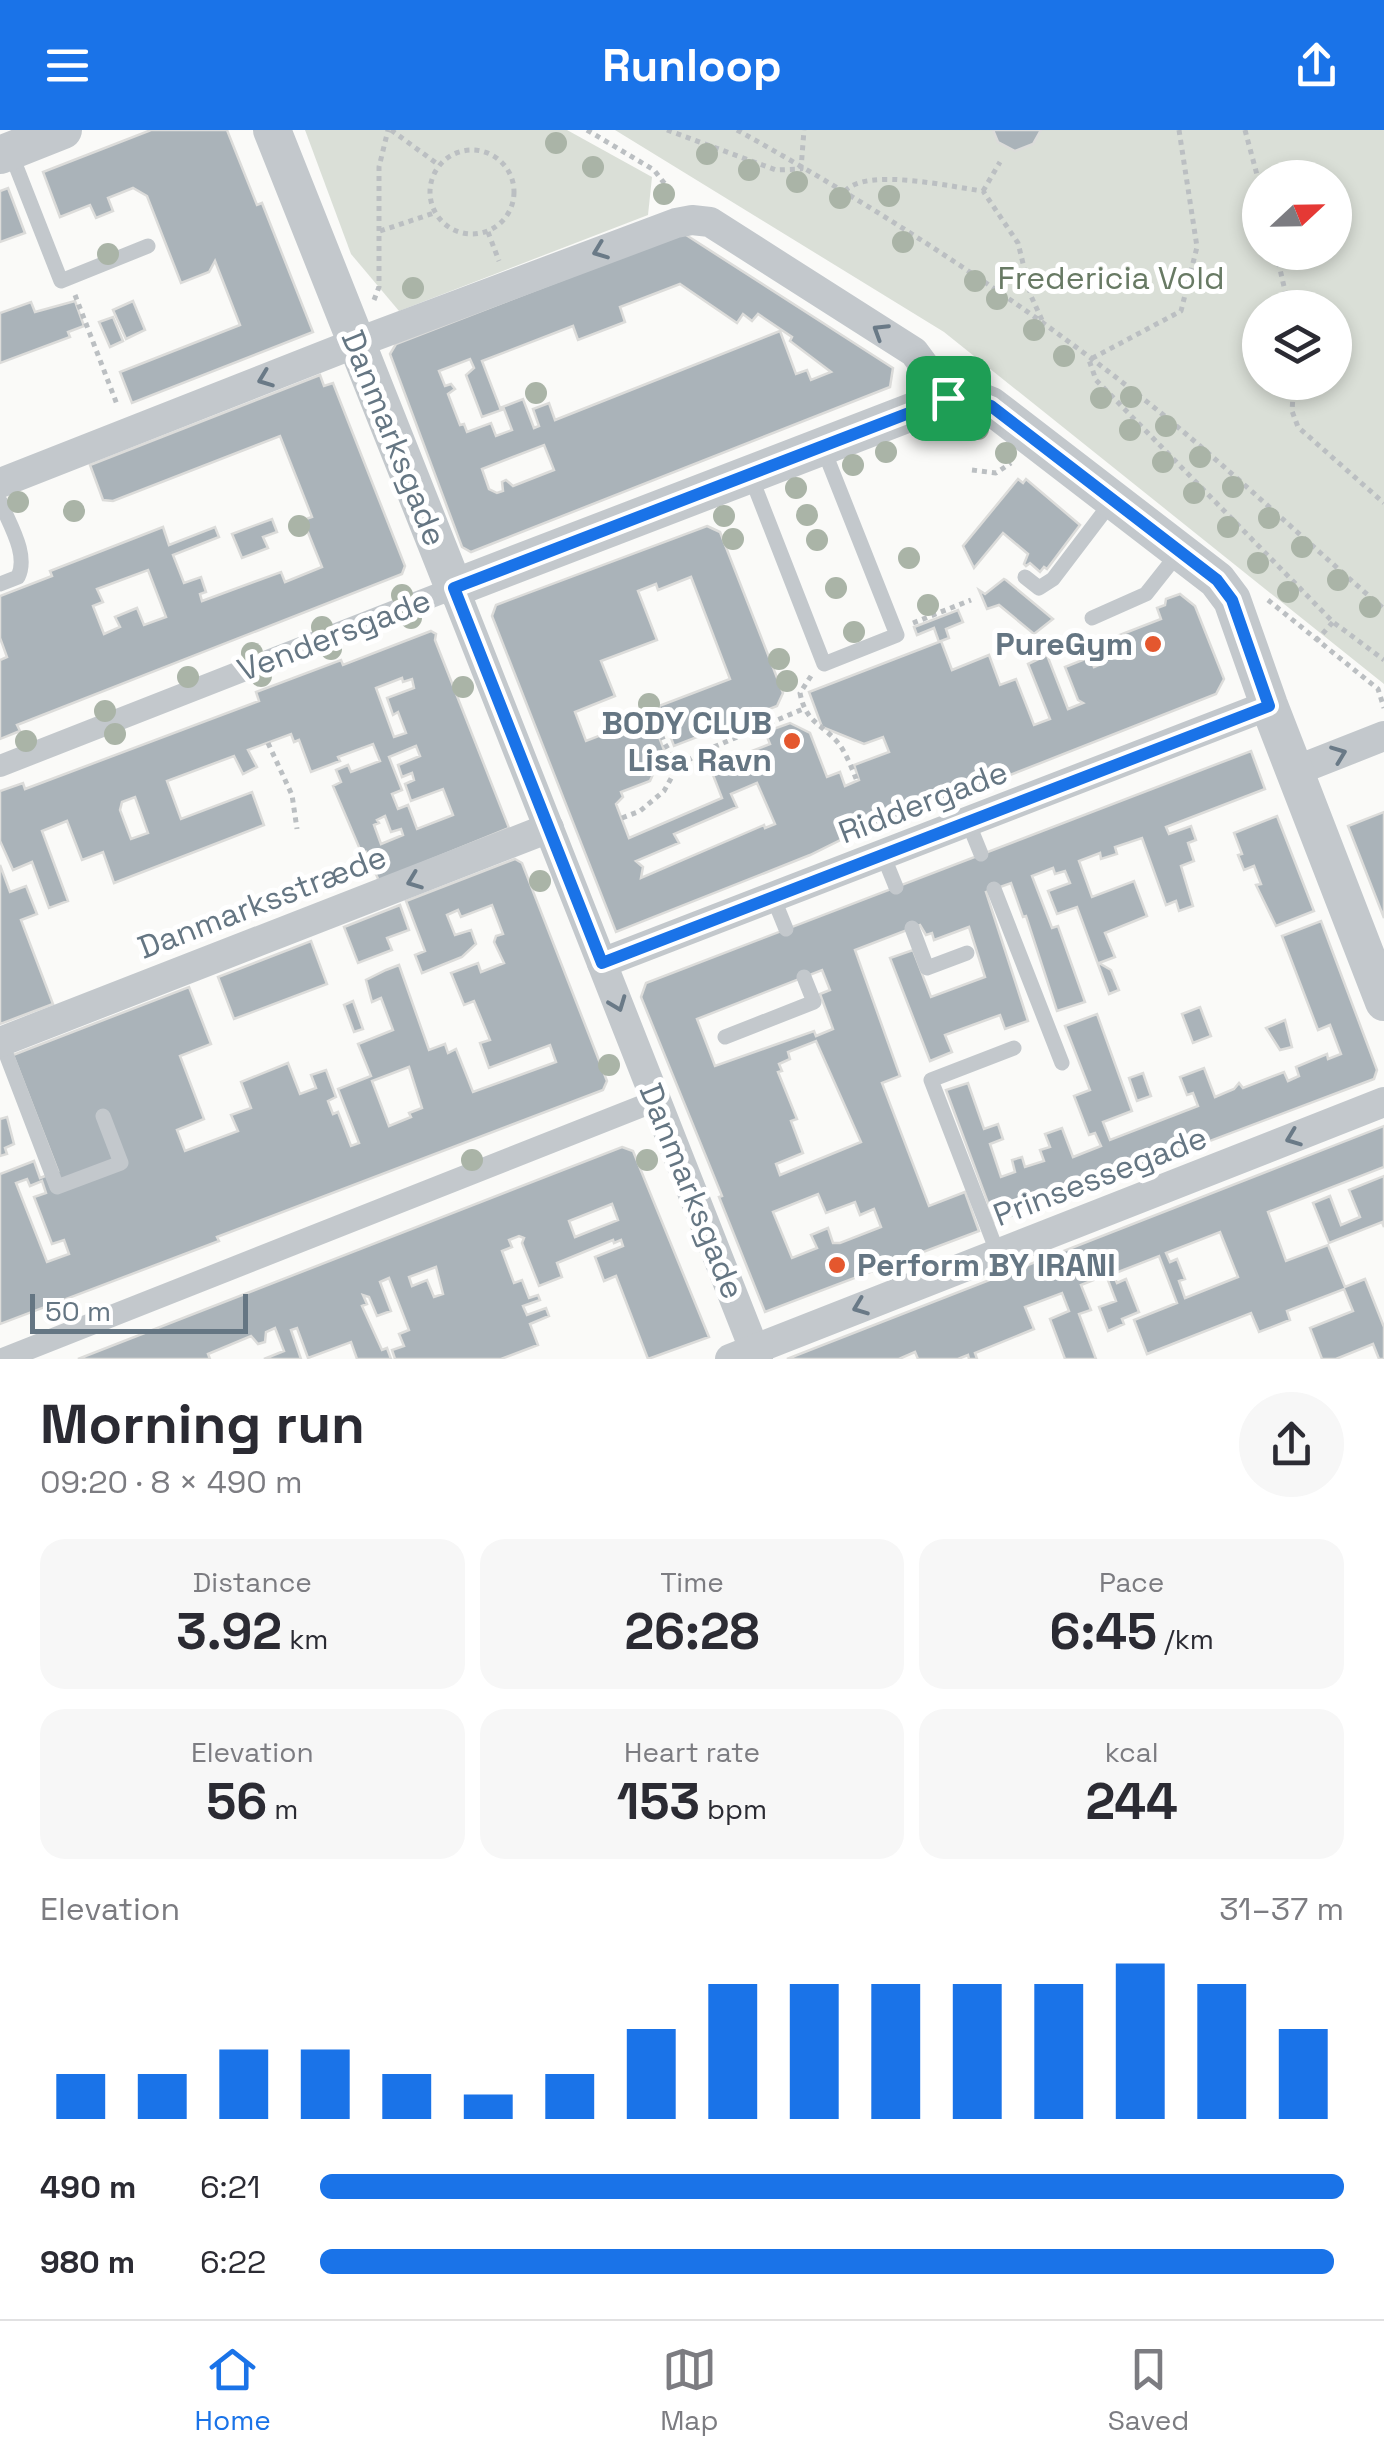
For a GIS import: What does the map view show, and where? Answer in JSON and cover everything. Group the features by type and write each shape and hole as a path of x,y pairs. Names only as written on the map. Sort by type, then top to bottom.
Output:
{"street":[{"path":"5,153 63,130"},
{"name":"Danmarksgade","path":"272,130 602,963 748,1356"},
{"path":"0,483 657,230 692,220 710,222 914,352 948,398 971,398 991,406 1217,580 1232,600 1384,1002"},
{"name":"Vendersgade","path":"0,766 948,398"},
{"name":"Riddergade","path":"602,963 1269,706"},
{"path":"1295,771 1384,736"},
{"name":"Danmarksstræde","path":"0,1042 549,828"},
{"path":"2,1359 655,1101"},
{"name":"Prinsessegade","path":"748,1356 1384,1102"}],"lane":[{"path":"5,153 61,281 148,246"},
{"path":"751,476 824,664 897,635 823,448"},
{"path":"1025,577 1039,588 1053,579 1113,500"},
{"path":"0,502 22,554 23,567 18,577 0,584"},
{"path":"1092,618 1146,594 1180,551"},
{"path":"968,822 981,854"},
{"path":"883,855 896,887"},
{"path":"994,889 1062,1063"},
{"path":"773,897 786,930"},
{"path":"912,928 927,968 967,953"},
{"path":"724,1037 814,1002 804,978"},
{"path":"0,1042 57,1187 121,1163 103,1116"},
{"path":"998,1254 931,1080 1014,1048"}],"path":[{"path":"356,343 379,287 379,167 390,130 440,165"},
{"path":"587,130 654,170 692,220"},
{"path":"668,130 776,170 801,169"},
{"path":"737,130 845,192 1043,322 1160,413 1384,610"},
{"path":"801,169 804,130"},
{"path":"1089,360 1181,311 1198,247 1179,130"},
{"path":"1244,130 1253,160"},
{"path":"462,151 488,153 508,170 514,196 504,221 480,234 454,231 434,213 430,197 431,180 440,165 462,151"},
{"path":"983,191 1000,162"},
{"path":"845,192 850,185 871,178 983,191 1018,242 1031,296 1043,322"},
{"path":"380,231 434,213"},
{"path":"68,278 128,433"},
{"path":"1089,360 1096,380 1332,622 1384,660"},
{"path":"1293,400 1292,412 1298,427 1384,503"},
{"path":"895,630 971,600"},
{"path":"1332,622 1316,641 1378,689 1384,708"},
{"path":"824,664 804,682 800,693 803,709 815,725 838,742 857,781"},
{"path":"646,698 664,744 678,766"},
{"path":"622,818 640,810 664,791 678,766 722,742 803,709"},
{"path":"268,742 292,795 297,830"}],"green space":[{"path":"305,130 567,130 652,177 648,215 399,311 351,254"},
{"name":"Fredericia Vold","path":"615,130 1384,130 1384,684 944,332"}],"building":[{"path":"151,130 227,130 257,205 262,203 313,332 132,403 120,372 240,325 215,261 209,272 181,283 147,196 133,188 108,198 113,211 96,218 90,205 60,217 43,172"},
{"path":"993,130 1041,130 1033,144 1015,151 998,142"},
{"path":"8,188 25,233 0,242 0,191"},
{"path":"683,233 893,368 890,387 471,552 462,547 390,354 396,344","holes":["680,284 737,323 743,314 752,321 758,314 792,337 790,341 831,372 811,380 807,370 796,374 780,331 555,420 549,403 533,409 539,426 534,428 523,399 500,408 482,361 573,326 578,340 625,322 620,307","470,359 474,368 466,375 482,417 504,409 512,430 496,436 491,423 467,432 464,424 460,425 448,394 455,389 451,384 445,386 439,371","544,445 554,470 513,486 506,480 502,482 503,491 497,493 489,489 482,469"]},
{"path":"75,301 84,326 68,332 70,337 0,363 0,313 31,302 35,312"},
{"path":"133,301 145,330 126,339 113,310"},
{"path":"113,317 123,341 110,347 99,322"},
{"path":"320,375 324,386 333,383 405,566 402,574 17,725 20,731 0,739 0,660 7,657 0,638 0,596 52,576 50,571 163,527 169,545 215,527 219,537 173,555 184,583 201,577 206,592 200,594 202,601 281,572 285,582 322,567 303,520 312,517 280,436 113,501 103,500 90,465","holes":["148,570 166,617 144,625 137,608 115,617 120,627 104,634 93,606 103,602 97,589"]},
{"path":"1018,479 1023,483 1026,479 1080,525 1047,569 1044,567 1040,572 1030,563 1024,564 1028,554 1003,533 974,568 963,546"},
{"path":"272,519 277,532 263,537 268,548 242,558 232,534"},
{"path":"707,526 720,532 783,693 777,706 674,746 659,706 730,679 691,577 658,590 656,584 638,591 657,640 601,661 615,696 575,712 586,741 651,716 664,750 650,781 621,792 623,797 616,804 629,838 722,798 713,775 718,764 770,744 765,732 790,723 810,733 827,777 840,772 845,786 859,780 854,765 889,752 883,737 864,744 822,727 809,692 939,642 934,628 917,635 914,627 958,610 963,622 946,629 949,638 941,641 952,670 989,655 1000,685 1016,679 1034,725 1050,719 1028,664 1047,655 1068,709 1083,703 1078,700 1065,667 1090,657 1094,667 1101,664 1094,645 1161,619 1157,608 1165,605 1166,599 1180,594 1195,606 1224,679 1216,694 878,827 877,824 863,829 810,855 616,932 492,616 496,605","holes":["757,783 775,824 765,828 764,825 641,878 643,867 636,861 679,843 674,834 737,807 731,794"]},
{"path":"1004,579 1053,619 1034,634 999,605 987,609 979,590 985,594"},
{"path":"431,631 436,634 435,640 509,828 379,881 366,852 362,854 333,786 341,782 336,770 348,765 351,772 380,761 373,744 311,772 299,740 294,742 291,734 248,750 257,767 243,774 234,756 167,781 181,819 252,792 264,825 114,883 103,852 82,860 67,821 42,831 68,901 49,908 32,862 13,870 0,841 0,791 23,783 25,789 259,701 256,692 341,660 343,665","holes":["402,678 403,682 412,679 414,688 387,698 406,733 394,737 376,688","416,746 420,756 398,765 402,777 412,773 414,780 405,784 411,801 443,789 453,815 417,829 408,805 398,809 392,794 402,790 389,757","135,797 148,833 131,839 120,810 122,802","385,816 391,832 401,829 403,835 381,844 374,825 379,823 377,820"]},
{"path":"1251,751 1265,789 1166,827 1169,834 1191,826 1196,840 1188,843 1194,861 1181,866 1193,906 1179,911 1176,901 1166,905 1142,838 1115,847 1117,854 1101,859 1100,853 1079,861 1092,897 1134,881 1147,916 1105,933 1115,957 1099,963 1111,970 1119,990 1109,994 1077,907 1057,914 1048,891 1070,883 1065,871 1055,874 1053,868 1032,876 1052,928 1058,926 1085,1002 1057,1011 1011,883 986,892 1028,1021 1005,1029 1000,1015 945,1035 952,1052 930,1061 890,958 913,950 931,997 985,977 969,927 934,940 932,933 926,935 920,925 855,950 900,1076 882,1083 929,1206 965,1192 979,1231 891,1264 879,1273 878,1269 765,1312 641,997 646,983","holes":["822,970 830,990 820,994 833,1029 816,1036 814,1031 715,1066 697,1019","816,1041 861,1142 780,1175 776,1164 803,1153 791,1121 797,1119 778,1072 782,1071 779,1064 790,1059 788,1052","818,1194 826,1213 855,1202 860,1215 874,1209 881,1227 840,1243 833,1243 828,1228 811,1235 817,1248 792,1258 773,1212"]},
{"path":"1384,812 1384,918 1348,826"},
{"path":"1277,816 1314,911 1276,926 1256,885 1261,884 1254,866 1244,870 1234,833"},
{"path":"515,859 522,863 607,1081 603,1090 0,1324 0,1174 34,1161 40,1178 58,1171 13,1055 189,987 211,1044 180,1056 204,1119 177,1130 185,1151 238,1131 231,1115 251,1108 241,1082 288,1063 300,1094 316,1088 311,1075 326,1070 336,1097 328,1101 333,1114 338,1112 351,1146 359,1143 338,1089 371,1076 358,1044 393,1030 381,998 372,1002 366,980 399,965 429,1050 445,1044 448,1053 456,1049 473,1092 556,1062 550,1045 489,1068 480,1043 490,1040 474,1001 464,1005 451,973 478,963 481,972 504,963 494,942 496,936 503,934 492,905 461,917 458,910 447,915 455,935 471,930 476,944 462,957 422,973 415,955 425,951 406,901","holes":["409,1067 422,1108 389,1126 372,1081","27,1179 30,1186 42,1181 46,1193 34,1197 52,1244 64,1240 69,1254 47,1262 16,1183"]},
{"path":"0,865 10,892 26,886 37,914 21,920 53,1004 0,1024"},
{"path":"400,905 409,930 387,938 392,950 358,963 344,927"},
{"path":"1321,921 1377,1070 1374,1079 995,1222 946,1090 968,1083 984,1129 998,1124 1003,1139 990,1144 1001,1177 1015,1172 1012,1160 1022,1157 1025,1167 1044,1161 1040,1150 1050,1147 1045,1134 1062,1128 1073,1157 1101,1146 1095,1133 1089,1135 1074,1096 1090,1090 1065,1026 1097,1014 1132,1111 1103,1122 1110,1140 1198,1106 1193,1093 1187,1095 1180,1077 1204,1068 1215,1097 1239,1083 1243,1088 1284,1072 1288,1081 1299,1076 1296,1067 1327,1054 1328,1059 1341,1054 1330,1025 1318,1030 1282,936"},
{"path":"311,941 327,984 234,1019 218,977"},
{"path":"353,1001 363,1029 354,1032 344,1005"},
{"path":"1200,1007 1211,1036 1193,1043 1182,1014"},
{"path":"1285,1020 1292,1047 1280,1050 1266,1028"},
{"path":"1143,1073 1151,1096 1137,1101 1129,1078"},
{"path":"7,1117 14,1144 5,1148 7,1154 0,1156 0,1119"},
{"path":"1384,1126 1384,1167 1268,1212 1286,1261 1328,1245 1345,1287 1365,1279 1384,1327 1384,1359 1379,1359 1373,1344 1336,1359 1322,1359 1310,1328 1353,1311 1344,1289 1287,1311 1290,1320 1259,1332 1251,1313 1147,1354 1134,1320 1177,1303 1159,1256 1113,1274 1117,1283 1126,1279 1139,1312 1108,1331 1099,1307 1116,1301 1106,1275 1081,1285 1091,1310 1079,1314 1096,1359 1065,1359 1050,1319 1069,1311 1062,1293 1025,1307 1034,1329 975,1353 977,1359 969,1359 968,1355 958,1359 918,1359 915,1352 899,1359 787,1359","holes":["1220,1232 1238,1277 1185,1298 1179,1281 1185,1279 1177,1259 1170,1262 1166,1253"]},
{"path":"622,1147 633,1151 709,1337 648,1359 616,1276 604,1281 595,1257 623,1246 621,1240 557,1263 562,1277 539,1286 522,1243 524,1238 519,1236 509,1240 512,1247 502,1251 514,1283 522,1280 529,1298 538,1295 540,1300 523,1306 527,1315 546,1308 549,1316 530,1324 538,1345 501,1359 395,1359 392,1350 404,1346 399,1334 409,1330 389,1278 380,1282 391,1311 377,1316 369,1297 363,1295 367,1304 362,1306 382,1350 387,1348 391,1359 357,1359 351,1342 308,1358 297,1328 291,1330 301,1359 264,1359 284,1351 275,1328 266,1332 265,1342 258,1344 251,1336 208,1354 210,1359 78,1359","holes":["612,1204 618,1220 575,1237 569,1221","436,1267 443,1294 434,1297 427,1280 412,1286 409,1277"]},
{"path":"1384,1176 1384,1227 1382,1222 1329,1243 1313,1203 1330,1196 1341,1225 1360,1217 1349,1190"}],"place":[{"name":"PureGym","path":"1153,644"},
{"name":"BODY CLUB Lisa Ravn","path":"792,741"},
{"name":"Perform BY IRANI","path":"837,1265"}],"route":[{"path":"948,398 971,398 991,406 1217,580 1232,600 1269,706 602,963 454,588 948,398"}]}
